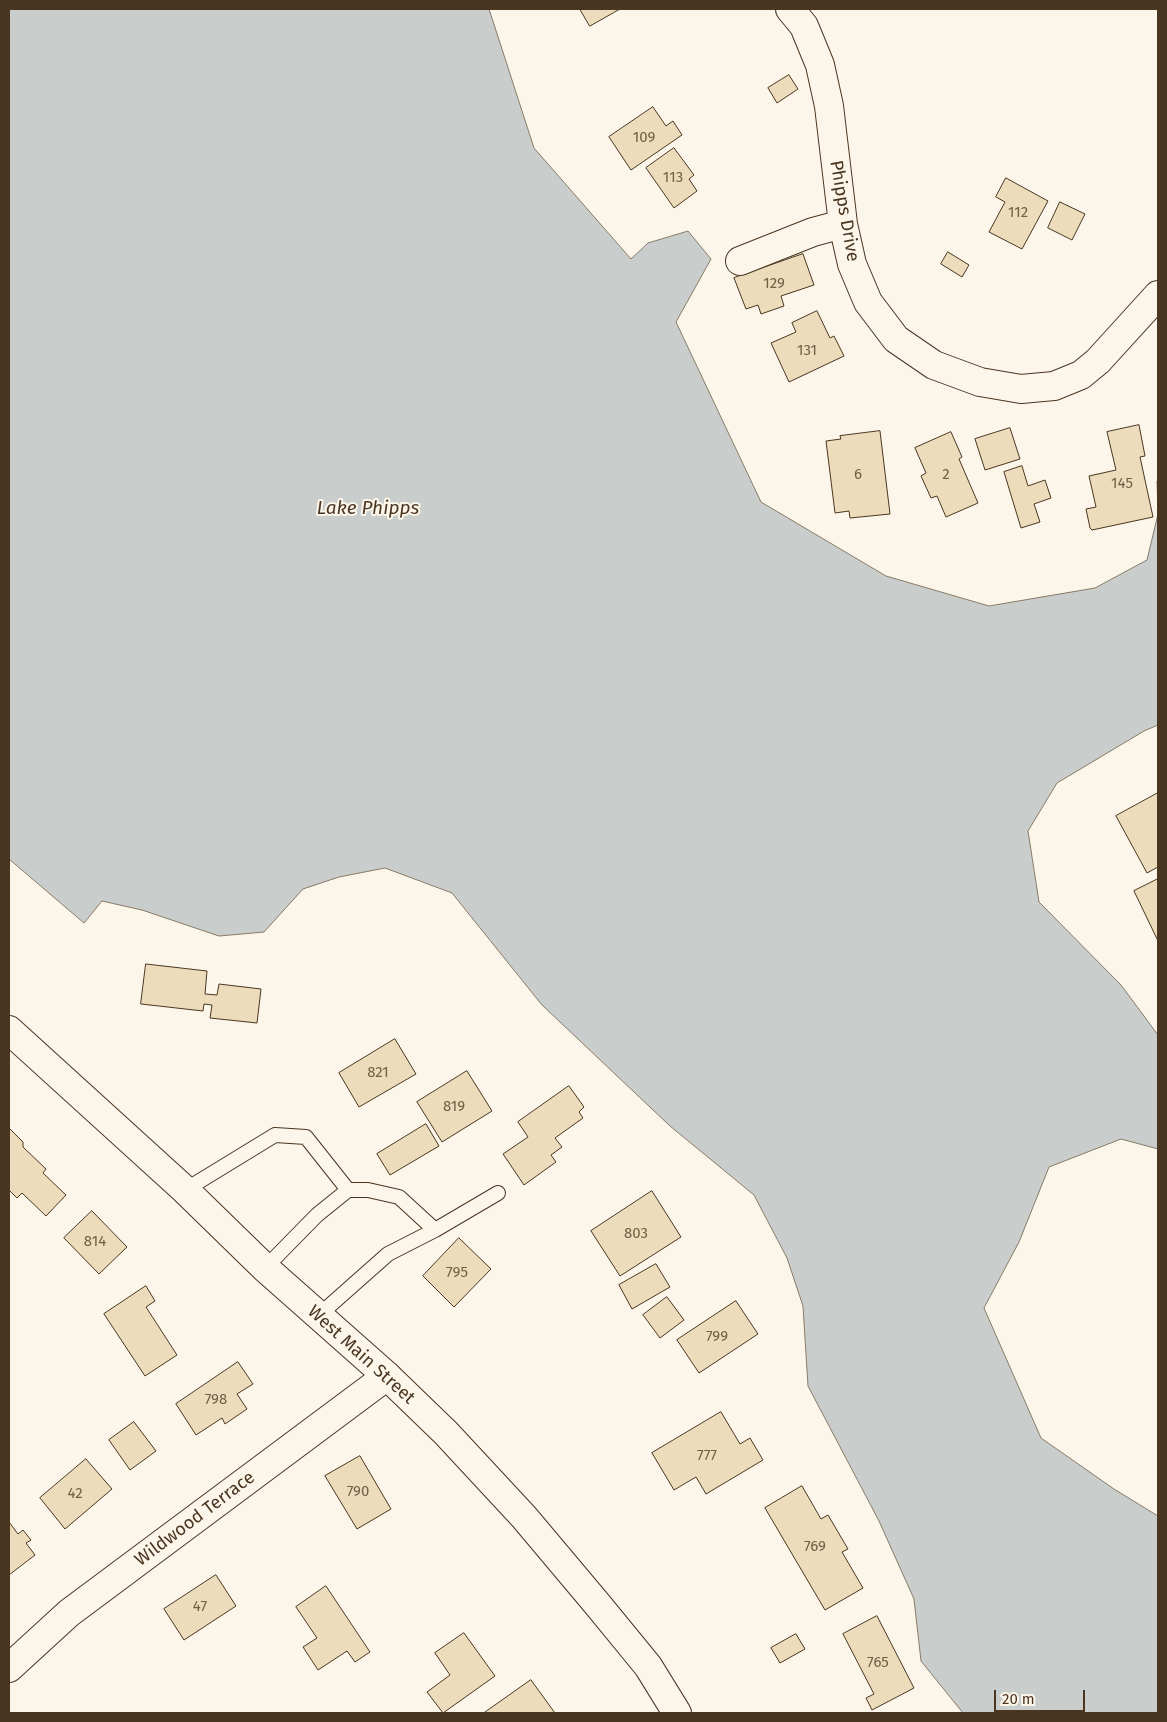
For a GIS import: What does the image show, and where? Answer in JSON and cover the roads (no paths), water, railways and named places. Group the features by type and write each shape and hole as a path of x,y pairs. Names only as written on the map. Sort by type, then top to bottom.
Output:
{"street":[{"name":"Phipps Drive","path":"790,9 804,26 820,65 829,106 843,224 852,264 868,302 896,339 934,365 980,382 1021,389 1054,386 1081,375 1098,361 1158,295"},
{"path":"740,261 813,232 843,224"},
{"name":"West Main Street","path":"9,1030 185,1190 265,1268 387,1376 446,1433 524,1517 648,1666 677,1713"},
{"name":"Wildwood Terrace","path":"9,1668 69,1613 387,1376"}],"lane":[{"path":"185,1190 275,1135 306,1137 348,1190"},
{"path":"265,1268 317,1215 348,1190 368,1190 398,1197 435,1230"},
{"path":"318,1316 388,1254 435,1230 498,1193"}],"water":[{"name":"Lake Phipps","path":"9,9 489,9 534,148 631,259 648,243 688,231 711,259 676,322 761,502 886,576 989,606 1095,588 1147,560 1158,514 1158,725 1144,731 1057,783 1028,831 1039,902 1121,985 1158,1035 1158,1149 1121,1139 1049,1167 1019,1242 984,1308 1041,1438 1114,1489 1158,1516 1158,1713 963,1713 921,1661 914,1599 879,1521 808,1386 803,1306 787,1258 754,1195 670,1126 542,1005 452,893 385,868 339,877 303,889 264,932 219,936 142,910 102,901 84,923 9,859"},
{"path":"1157,481 1158,481 1158,514"}]}
